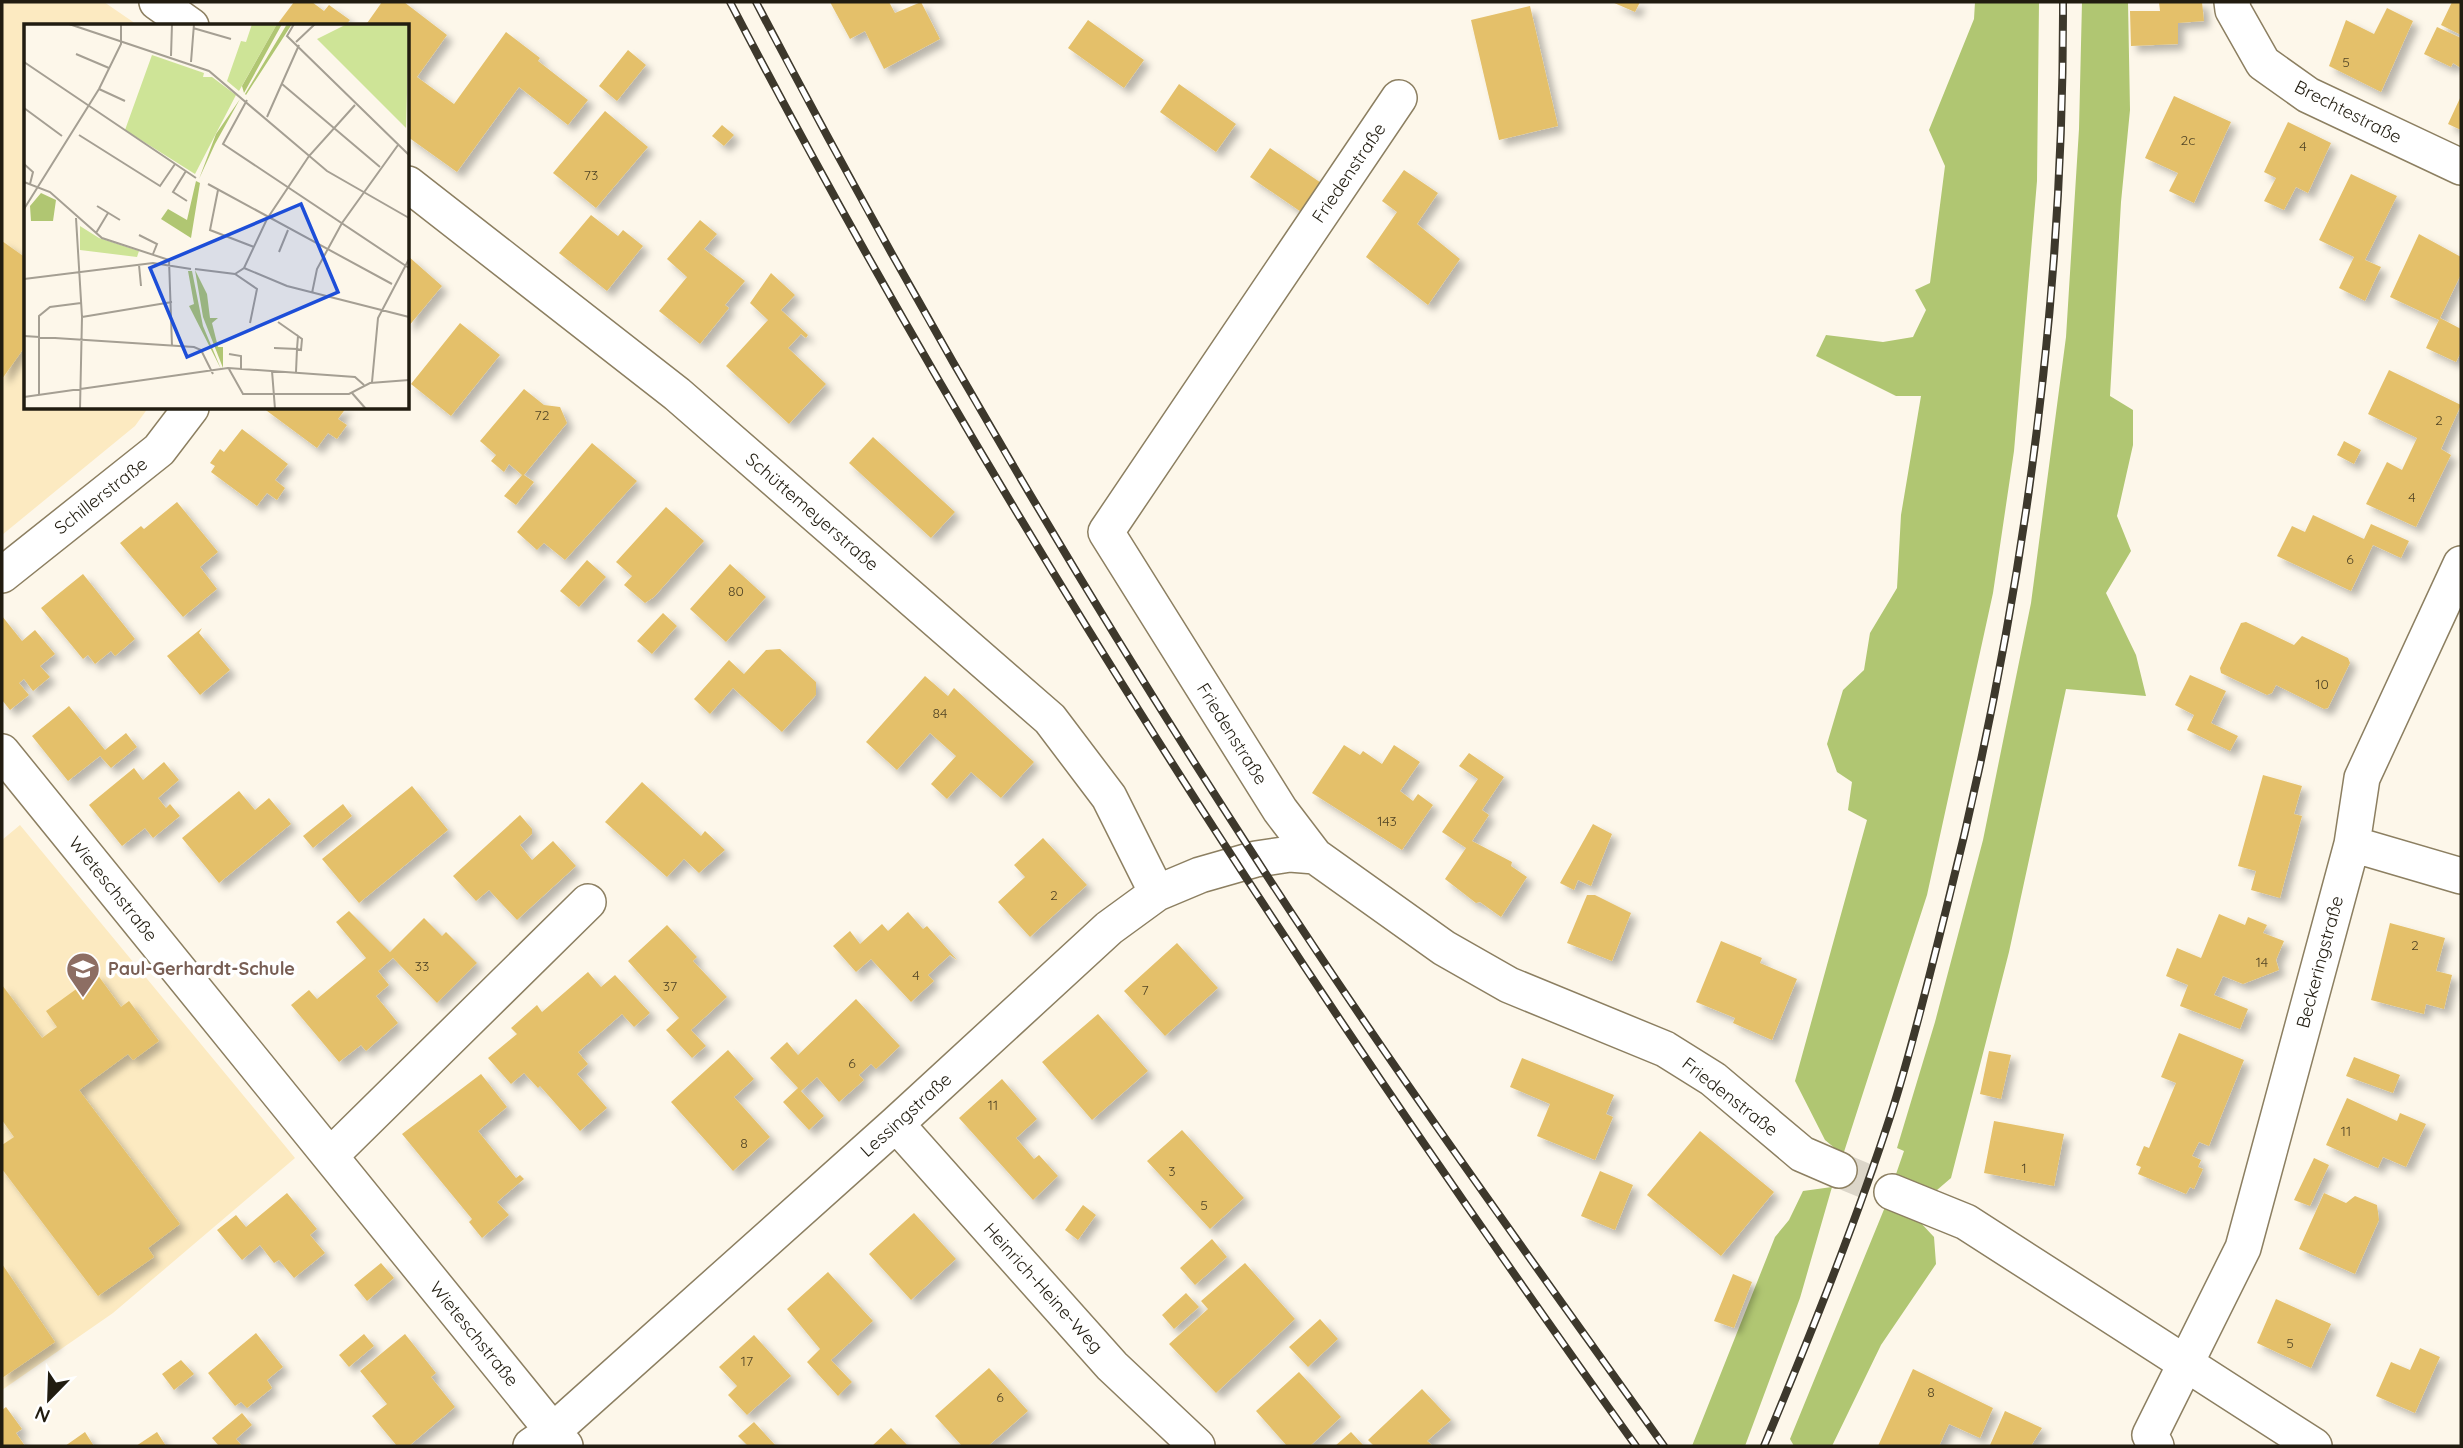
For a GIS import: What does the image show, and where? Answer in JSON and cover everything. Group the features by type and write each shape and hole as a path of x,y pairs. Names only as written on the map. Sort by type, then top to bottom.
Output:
{"street":[{"path":"157,2 188,24"},
{"name":"Brechtestraße","path":"2232,2 2233,10 2263,63 2308,95 2461,167"},
{"name":"Friedenstraße","path":"1399,98 1106,532 1280,810 1315,856 1444,948 1510,985 1665,1049 1713,1079 1802,1154 1839,1170"},
{"name":"Schüttemeyerstraße","path":"410,186 677,394 1050,719 1109,797 1157,893"},
{"name":"Schillerstraße","path":"2,575 159,450 189,410"},
{"name":"Beckeringstraße","path":"2156,1446 2150,1435 2243,1248 2352,844 2362,778 2461,564"},
{"name":"Wieteschstraße","path":"2,752 330,1156 550,1441"},
{"path":"2352,844 2461,876"},
{"name":"Lessingstraße","path":"550,1441 1109,928 1157,893 1200,875 1256,859 1290,854 1315,856"},
{"path":"330,1156 588,902"},
{"name":"Heinrich-Heine-Weg","path":"896,1124 1112,1366 1197,1446"},
{"path":"1892,1192 1966,1222 2314,1446"}],"shaded area":[{"path":"2,2 104,2 136,24 24,24 24,410 147,410 135,426 2,535"},
{"name":"Paul-Gerhardt-Schule","path":"20,825 295,1158 113,1313 2,1390 2,840"}],"green space":[{"path":"1975,2 2039,2 2037,181 2014,451 1993,593 1927,895 1843,1155 1825,1140 1795,1081 1867,820 1848,810 1852,782 1837,772 1827,744 1843,690 1864,670 1870,633 1897,588 1901,515 1921,396 1896,396 1816,356 1826,335 1883,342 1913,337 1926,310 1915,290 1930,283 1945,166 1929,130 1974,19"},
{"path":"2082,2 2128,2 2130,110 2121,202 2110,396 2133,410 2133,445 2117,516 2131,551 2106,593 2136,655 2146,696 2066,689 2009,952 1951,1178 1937,1190 1895,1177 1904,1151 1897,1148 1935,1022 1983,840 2031,603 2066,337 2079,129"},
{"path":"1832,1187 1800,1298 1745,1446 1692,1446 1775,1237 1789,1220 1803,1191"},
{"path":"1885,1207 1919,1221 1934,1237 1936,1264 1881,1345 1832,1446 1794,1446 1790,1439"}],"building":[{"path":"294,2 312,2 324,11 329,5 350,20 347,24 278,24"},
{"path":"382,2 404,2 447,35 417,77 454,104 506,32 588,100 568,125 519,87 457,172 410,138 410,24 366,24"},
{"path":"830,2 889,2 895,13 921,2 940,39 884,69 865,31 850,39"},
{"path":"1612,2 1640,2 1635,12"},
{"path":"2159,2 2202,2 2204,21 2178,23 2178,44 2131,46 2130,11 2160,11"},
{"path":"2452,2 2461,2 2461,35 2441,25"},
{"path":"1530,6 1558,126 1499,140 1471,20"},
{"path":"2387,8 2413,21 2381,92 2329,66 2346,20 2374,34"},
{"path":"1088,20 1144,60 1124,88 1068,48"},
{"path":"2437,27 2461,38 2461,68 2453,63 2451,67 2424,54"},
{"path":"628,50 646,65 617,101 599,86"},
{"path":"1179,84 1236,124 1216,152 1160,112"},
{"path":"2174,96 2231,122 2194,203 2169,191 2178,173 2145,158"},
{"path":"2461,96 2461,130 2448,124"},
{"path":"605,111 648,147 596,208 553,173"},
{"path":"2288,122 2331,143 2308,193 2296,187 2284,210 2264,201 2276,178 2264,172"},
{"path":"722,125 734,135 724,146 712,136"},
{"path":"1270,148 1327,187 1307,216 1250,177"},
{"path":"1404,170 1438,193 1417,224 1460,259 1428,305 1366,257 1397,212 1382,201"},
{"path":"2351,174 2397,196 2365,260 2381,267 2365,301 2339,288 2354,257 2319,240"},
{"path":"591,215 618,236 623,230 643,246 607,291 559,253"},
{"path":"700,220 717,234 704,249 745,281 725,305 729,308 700,344 659,311 687,277 667,259"},
{"path":"2419,234 2461,257 2461,274 2440,318 2461,329 2461,352 2456,362 2426,348 2439,320 2390,297"},
{"path":"2,241 24,257 24,348 2,379"},
{"path":"410,258 442,286 410,325"},
{"path":"771,273 795,295 781,310 808,335 806,338 801,334 788,348 826,384 789,424 726,366 768,320 750,303"},
{"path":"460,323 500,355 451,416 411,384"},
{"path":"2389,370 2461,405 2441,449 2451,455 2416,527 2366,504 2387,462 2402,470 2417,438 2368,414"},
{"path":"524,389 544,405 560,407 567,423 524,475 534,482 516,505 504,496 522,475 509,464 504,472 491,461 496,455 480,441"},
{"path":"266,410 345,410 338,419 347,425 337,439 328,433 317,448"},
{"path":"242,429 288,464 275,480 285,488 277,500 267,493 257,506 211,472 215,466 210,463 220,449 224,452"},
{"path":"873,437 955,512 931,538 849,463"},
{"path":"2344,441 2361,450 2354,464 2337,455"},
{"path":"592,443 637,481 565,560 544,543 537,550 517,532"},
{"path":"177,502 218,552 200,567 217,589 183,617 120,543 141,526 144,529"},
{"path":"666,507 704,541 654,597 645,603 624,585 632,576 616,562"},
{"path":"2313,515 2364,539 2371,524 2409,541 2401,558 2373,545 2351,591 2277,556 2292,526 2305,532"},
{"path":"587,560 606,577 579,607 560,591"},
{"path":"730,564 766,597 726,642 690,609"},
{"path":"83,574 135,639 115,656 111,651 95,664 88,655 83,659 41,608"},
{"path":"663,613 677,626 652,654 637,641"},
{"path":"2,616 22,641 35,630 55,654 40,666 50,677 33,691 24,679 19,683 29,695 10,710 2,700"},
{"path":"2246,622 2294,645 2302,636 2348,658 2350,663 2328,708 2324,709 2276,685 2272,693 2267,695 2221,673 2220,668 2241,623"},
{"path":"202,628 199,633 230,670 200,695 167,656"},
{"path":"780,649 816,682 816,695 782,732 733,688 710,714 694,699 729,660 744,674 766,650"},
{"path":"2190,675 2226,691 2211,723 2238,736 2230,751 2187,730 2194,715 2175,705"},
{"path":"925,676 948,696 954,688 1034,762 1001,798 971,772 947,799 931,784 956,756 930,733 897,770 866,742"},
{"path":"69,706 105,750 126,733 137,747 111,768 100,756 68,781 32,736"},
{"path":"1344,745 1360,755 1363,751 1382,764 1394,745 1420,762 1400,791 1413,801 1418,794 1433,805 1402,850 1312,793"},
{"path":"1469,753 1504,777 1482,810 1489,815 1472,841 1512,862 1511,866 1527,877 1501,917 1480,902 1476,903 1445,879 1466,848 1442,832 1478,779 1459,766"},
{"path":"164,762 179,780 158,798 166,808 170,804 180,816 153,838 145,828 122,846 89,805 134,768 143,780"},
{"path":"2263,775 2302,786 2294,814 2302,816 2280,898 2251,890 2256,871 2238,866"},
{"path":"642,782 701,836 705,831 725,850 699,873 684,859 667,877 605,822"},
{"path":"412,786 448,830 359,903 322,859"},
{"path":"239,791 255,810 269,798 291,824 219,883 182,838"},
{"path":"343,804 352,816 313,848 303,836"},
{"path":"520,815 532,829 532,834 520,845 532,860 553,841 576,866 517,920 489,890 476,901 453,876"},
{"path":"1593,824 1612,834 1591,886 1578,880 1574,890 1560,883"},
{"path":"1043,838 1087,885 1030,937 998,902 1025,877 1014,865"},
{"path":"1587,895 1595,895 1631,913 1612,961 1567,943"},
{"path":"349,911 390,952 424,918 442,936 446,932 477,963 437,1003 393,958 378,971 389,985 376,996 398,1023 366,1051 361,1045 339,1062 291,1005 309,990 317,999 366,958 336,922"},
{"path":"908,912 923,929 927,926 957,960 950,955 928,975 934,981 911,1002 871,959 856,972 833,946 850,931 860,944 882,924 888,931"},
{"path":"2219,914 2245,925 2248,917 2267,925 2263,933 2284,941 2276,960 2279,970 2243,984 2223,976 2214,995 2248,1009 2240,1029 2180,1006 2188,985 2166,976 2177,948 2201,958"},
{"path":"2390,923 2445,938 2436,971 2452,975 2444,1009 2426,1004 2424,1014 2371,1000"},
{"path":"667,925 697,957 693,961 727,997 691,1030 706,1046 692,1058 666,1030 679,1018 628,961"},
{"path":"1721,941 1762,958 1760,963 1797,979 1772,1040 1733,1023 1735,1018 1696,1002"},
{"path":"1177,943 1218,988 1165,1036 1124,991"},
{"path":"588,972 601,987 615,975 650,1013 634,1027 622,1014 578,1052 588,1064 577,1074 607,1108 580,1131 540,1086 538,1088 524,1073 511,1084 488,1058 517,1034 511,1028 537,1005 542,1012"},
{"path":"97,974 121,1007 129,1001 159,1041 133,1060 128,1054 79,1090 180,1224 148,1248 154,1257 98,1296 2,1169 2,1145 14,1137 2,1120 2,985 42,1038 57,1027 46,1011"},
{"path":"856,999 900,1046 876,1069 871,1064 859,1075 864,1080 839,1102 817,1077 801,1091 824,1116 809,1130 783,1102 798,1088 770,1058 787,1042 798,1055"},
{"path":"1098,1014 1148,1071 1092,1120 1042,1062"},
{"path":"2179,1033 2244,1060 2209,1146 2199,1142 2192,1156 2201,1160 2198,1167 2203,1169 2194,1189 2190,1187 2186,1194 2138,1174 2141,1167 2136,1165 2144,1146 2149,1148 2176,1083 2161,1077"},
{"path":"728,1050 754,1079 734,1097 770,1137 733,1171 671,1102"},
{"path":"1989,1051 2011,1055 2001,1099 1980,1094"},
{"path":"2354,1057 2400,1075 2393,1093 2346,1076"},
{"path":"1522,1058 1614,1095 1606,1114 1613,1117 1595,1160 1537,1136 1550,1104 1510,1087"},
{"path":"481,1074 507,1107 478,1131 516,1178 520,1175 524,1179 497,1202 509,1215 482,1238 469,1222 472,1219 402,1134"},
{"path":"1002,1079 1037,1119 1016,1138 1034,1159 1039,1155 1058,1176 1033,1200 959,1118"},
{"path":"2347,1098 2397,1121 2400,1113 2426,1124 2406,1167 2383,1157 2378,1168 2326,1145"},
{"path":"1994,1121 2064,1134 2054,1186 1984,1173"},
{"path":"1182,1130 1244,1198 1210,1229 1147,1161"},
{"path":"1700,1131 1774,1192 1721,1256 1647,1195"},
{"path":"2314,1158 2329,1165 2310,1206 2294,1200"},
{"path":"1600,1171 1633,1185 1615,1230 1581,1216"},
{"path":"287,1193 317,1229 310,1235 325,1253 294,1278 279,1260 274,1263 260,1245 242,1260 217,1230 236,1215 246,1227"},
{"path":"2324,1193 2346,1203 2355,1196 2377,1205 2379,1220 2355,1274 2299,1249"},
{"path":"1083,1205 1096,1215 1078,1240 1065,1230"},
{"path":"914,1213 956,1259 911,1300 869,1254"},
{"path":"1212,1239 1227,1257 1195,1285 1180,1268"},
{"path":"381,1263 394,1278 367,1301 354,1285"},
{"path":"1245,1263 1295,1319 1216,1393 1169,1344 1208,1309 1201,1301"},
{"path":"2,1264 55,1342 2,1378"},
{"path":"828,1272 873,1321 831,1360 852,1382 838,1396 807,1362 820,1349 787,1309"},
{"path":"1733,1274 1752,1282 1734,1328 1714,1321"},
{"path":"1186,1293 1199,1307 1174,1329 1162,1315"},
{"path":"2276,1299 2331,1324 2311,1368 2257,1343"},
{"path":"1320,1319 1338,1339 1308,1367 1289,1347"},
{"path":"256,1333 283,1367 267,1380 272,1388 247,1408 241,1402 235,1406 208,1373"},
{"path":"364,1334 374,1346 349,1367 339,1355"},
{"path":"405,1334 436,1373 431,1377 455,1407 409,1446 397,1446 372,1416 387,1404 360,1371"},
{"path":"754,1335 791,1376 747,1415 728,1395 737,1386 719,1367"},
{"path":"2420,1348 2440,1357 2415,1413 2376,1396 2391,1362 2410,1370"},
{"path":"181,1360 194,1374 174,1390 162,1374"},
{"path":"989,1368 1028,1411 988,1446 962,1446 935,1416"},
{"path":"1913,1369 1993,1408 1980,1438 1949,1424 1939,1446 1878,1446"},
{"path":"1299,1372 1341,1417 1310,1446 1287,1446 1256,1411"},
{"path":"1422,1389 1451,1420 1427,1441 1433,1446 1374,1446 1368,1440"},
{"path":"6,1407 22,1429 16,1433 25,1446 2,1446 2,1410"},
{"path":"2005,1411 2042,1428 2031,1446 1990,1445"},
{"path":"242,1413 252,1425 236,1439 242,1446 219,1446 212,1438"},
{"path":"754,1422 776,1446 748,1446 738,1436"},
{"path":"891,1428 908,1446 872,1446"},
{"path":"85,1432 94,1446 65,1446"},
{"path":"157,1432 166,1446 136,1446"},
{"path":"1351,1432 1364,1446 1335,1446"}],"tunnel":[{"path":"1839,1170 1892,1192"}],"railway":[{"path":"730,2 831,190 936,376 1045,559 1158,740 1273,919 1392,1096 1636,1446"},
{"path":"756,2 873,219 994,434 1186,750 1302,929 1404,1079 1664,1446"},
{"path":"1764,1446 1847,1238 1900,1086 1973,799 2016,573 2046,345 2056,231 2063,2"}],"place":[{"name":"Paul-Gerhardt-Schule","path":"83,999"}]}
